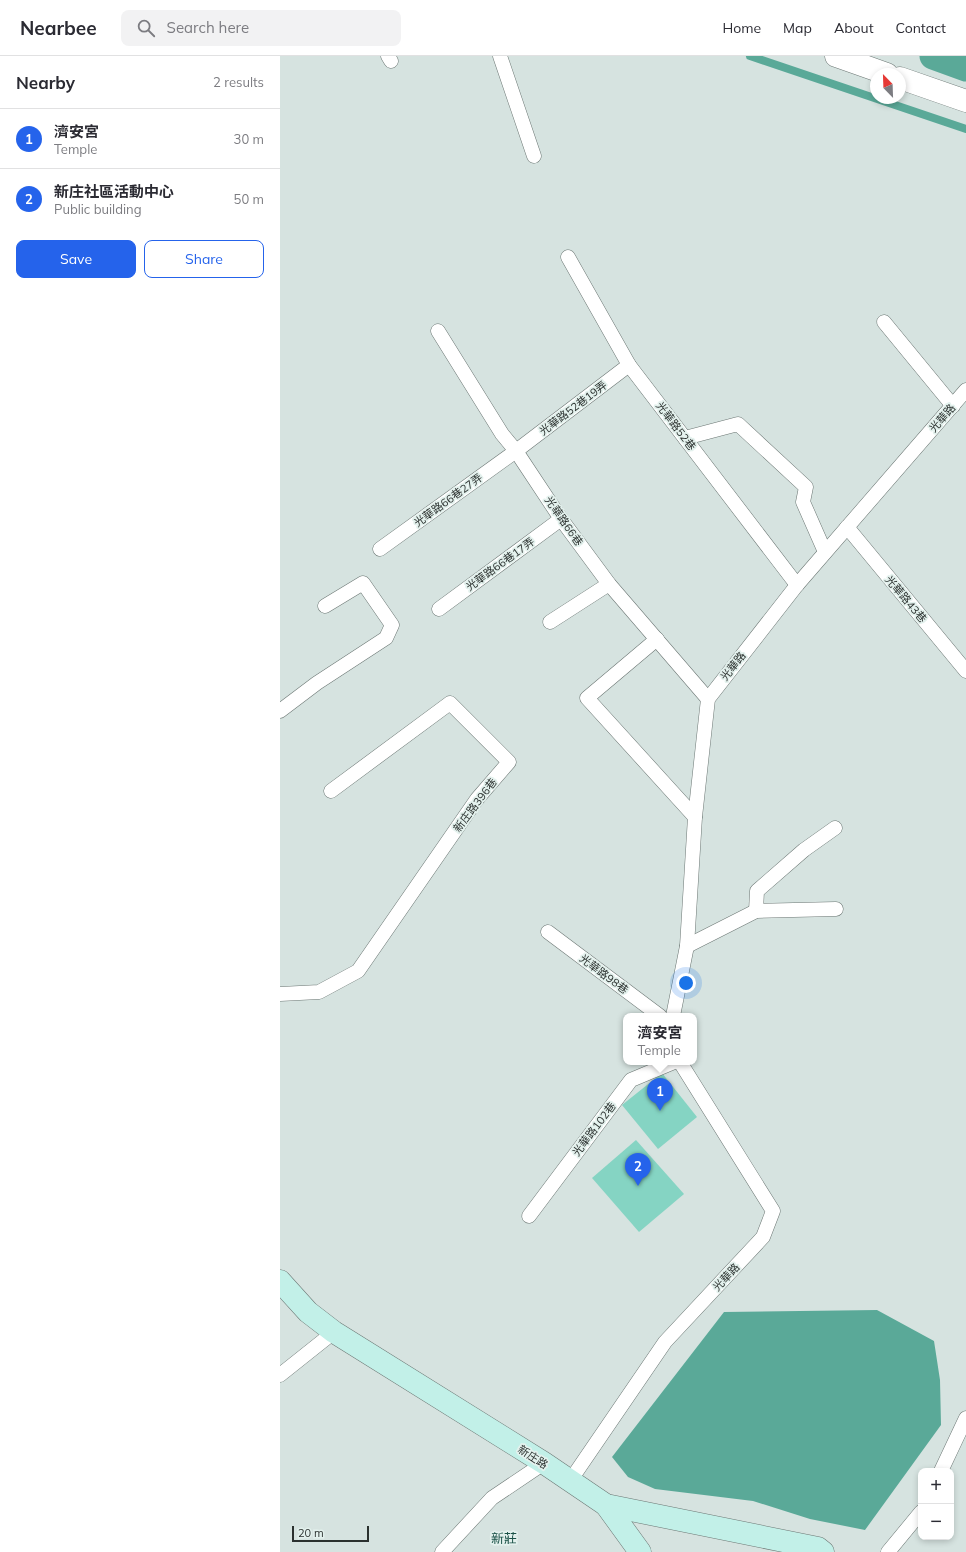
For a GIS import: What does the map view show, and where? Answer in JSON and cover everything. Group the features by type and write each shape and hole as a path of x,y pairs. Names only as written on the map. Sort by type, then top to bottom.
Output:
{"street":[{"path":"836,56 871,68"},
{"path":"906,80 966,101"},
{"name":"新庄路","path":"280,1281 308,1312 334,1332 544,1463 606,1505 818,1548 823,1552"},
{"path":"606,1505 640,1552"}],"lane":[{"path":"500,56 534,156"},
{"name":"光華路52巷","path":"568,257 629,365 797,585"},
{"path":"884,322 953,406"},
{"name":"光華路66巷","path":"438,331 502,434 516,451 561,519 609,584 708,699"},
{"name":"光華路52巷19弄","path":"516,451 629,365"},
{"name":"光華路","path":"708,699 797,585 966,390"},
{"path":"685,438 738,424 806,487 804,502 825,552"},
{"name":"光華路66巷27弄","path":"380,549 516,451"},
{"name":"光華路66巷17弄","path":"439,609 561,519"},
{"name":"光華路43巷","path":"847,527 966,671"},
{"path":"280,711 317,683 386,638 392,625 363,583 325,606"},
{"path":"550,622 609,584"},
{"path":"657,639 587,698 695,817"},
{"path":"674,1013 687,946 695,817 708,699"},
{"name":"新庄路396巷","path":"280,994 319,992 358,971 477,799 509,762 450,703 331,791"},
{"path":"756,911 757,891 804,850 835,828"},
{"path":"687,946 756,911 836,909"},
{"name":"光華路98巷","path":"548,932 656,1013"},
{"name":"光華路102巷","path":"530,1216 631,1080 667,1065"},
{"name":"光華路","path":"570,1481 665,1342 763,1237 773,1211 682,1065"},
{"path":"280,1375 334,1332"},
{"path":"942,1468 966,1418"},
{"path":"444,1551 492,1498 544,1463"},
{"path":"888,1552 918,1516"}],"shaded area":[{"path":"877,1310 934,1341 940,1380 941,1425 865,1530 810,1519 753,1501 655,1489 628,1477 612,1457 724,1312"}],"building":[{"path":"662,1073 697,1117 658,1149 622,1105"},
{"path":"636,1140 684,1194 639,1232 592,1178"}],"waterway":[{"path":"750,56 966,129"},
{"path":"933,56 966,68"}],"place":[{"name":"濟安宮","path":"660,1111"},
{"name":"新庄社區活動中心","path":"638,1186"}],"district":[{"name":"新莊","path":"504,1538"}]}
